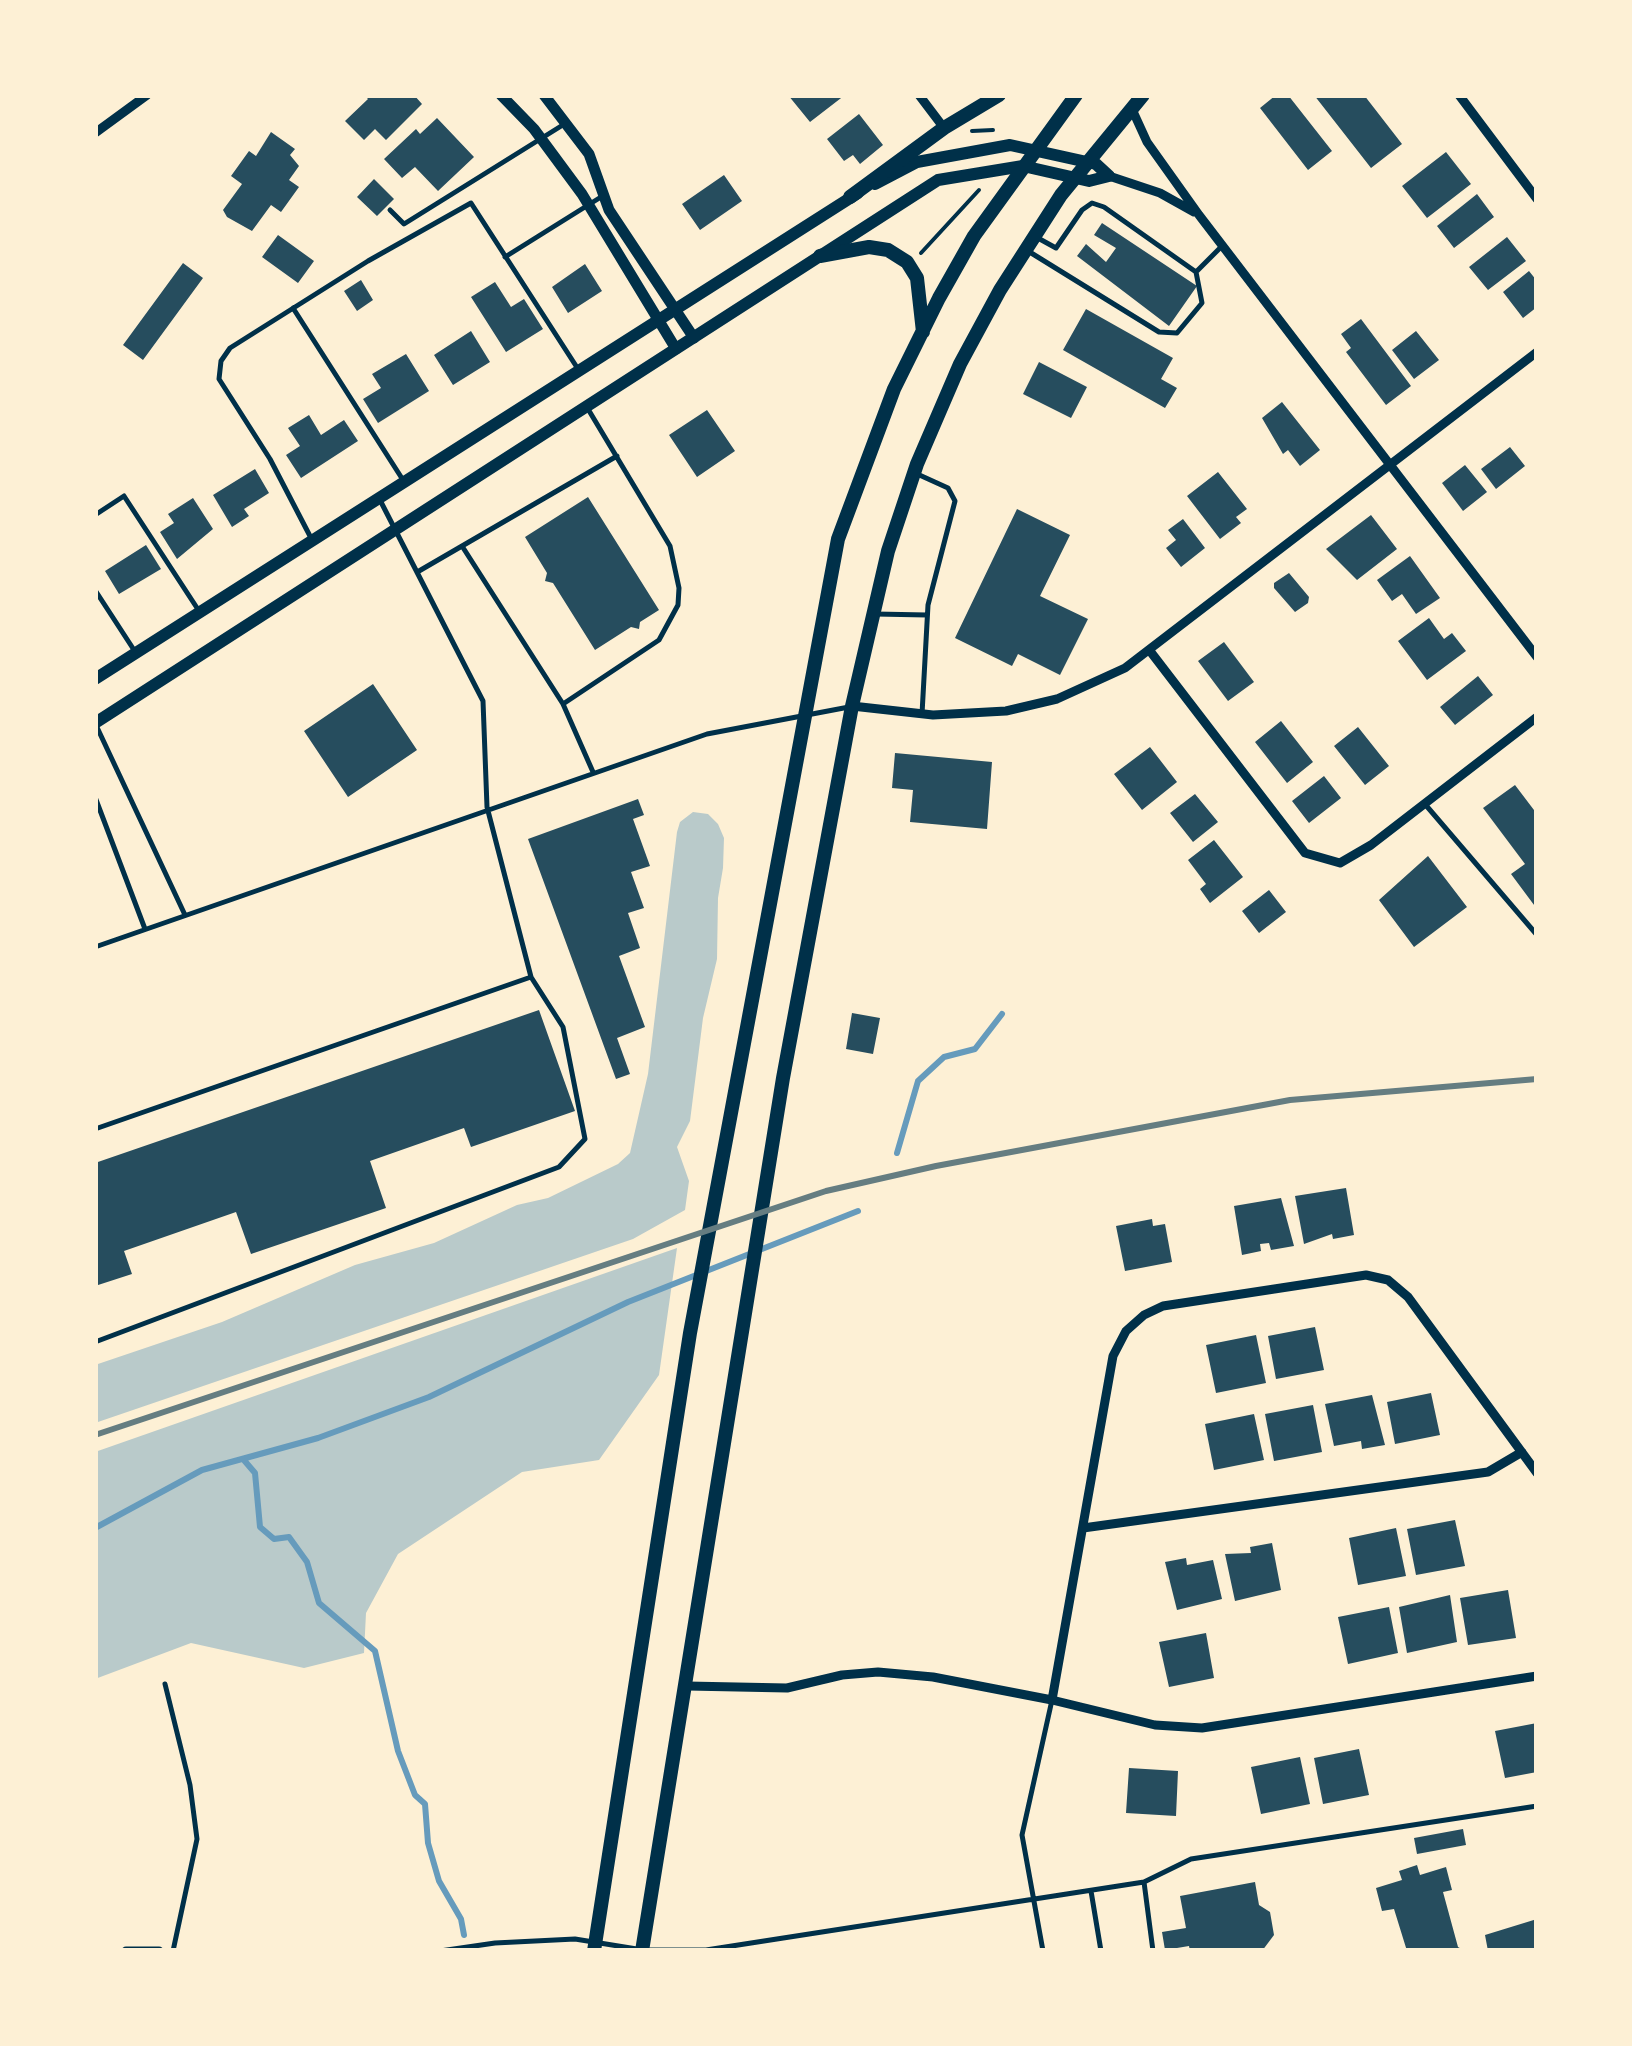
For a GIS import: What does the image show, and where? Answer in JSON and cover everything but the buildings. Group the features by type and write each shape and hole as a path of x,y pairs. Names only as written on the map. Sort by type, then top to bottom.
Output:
{"main road":[{"path":"850,198 944,128 998,95"},
{"path":"595,1947 690,1333 838,539 894,389 922,332 974,236 1076,95"},
{"path":"642,1951 687,1686 737,1340 872,614 914,473 960,364 1029,243 1086,162 1143,95"},
{"path":"95,679 674,308 850,198 917,162 1010,145 1086,162 1110,176"},
{"path":"95,723 938,180 1023,166 1090,181 1110,176"},
{"path":"820,256 868,247 888,250 907,262 916,278 922,332"}],"street":[{"path":"95,133 135,99 148,95"},
{"path":"501,95 544,141 589,205 676,349"},
{"path":"544,95 569,122 589,154 604,195 694,338"},
{"path":"918,95 944,128"},
{"path":"1474,95 1462,99 1537,200"},
{"path":"1131,107 1147,142 1199,215 1537,657"},
{"path":"1110,176 1160,193 1199,215"},
{"path":"852,706 960,715 1035,705 1078,691 1150,651 1537,352"},
{"path":"1150,651 1306,853 1340,863 1537,717"},
{"path":"1052,1700 1112,1356 1135,1323 1163,1306 1366,1274 1388,1280 1408,1297 1537,1472"},
{"path":"1083,1528 1488,1472 1522,1452"},
{"path":"687,1686 787,1688 842,1675 878,1672 933,1677 1052,1700 1156,1726 1202,1728 1537,1676"},
{"path":"126,1951 159,1951"}],"lane":[{"path":"390,210 404,224 544,141 569,122"},
{"path":"506,257 604,195"},
{"path":"311,538 270,459 219,379 221,361 230,348 293,308 471,203 578,369"},
{"path":"1092,204 1104,207 1196,272 1202,303 1177,333 1159,332 1029,243 1056,248 1082,210 1092,204"},
{"path":"1196,272 1222,246"},
{"path":"293,308 403,480"},
{"path":"563,704 647,652 660,640 678,605 679,588 670,546 587,408"},
{"path":"419,571 617,456"},
{"path":"914,473 948,488 954,501 927,615 922,714"},
{"path":"95,515 124,496 198,611"},
{"path":"95,1342 559,1167 585,1139 563,1027 531,977 487,807 484,701 378,496"},
{"path":"462,546 563,704 593,772"},
{"path":"95,590 136,652"},
{"path":"872,614 927,615"},
{"path":"95,947 487,807 707,734 852,706"},
{"path":"95,723 184,915"},
{"path":"95,796 145,929"},
{"path":"1424,804 1537,935"},
{"path":"95,1129 531,977"},
{"path":"166,1684 190,1784 196,1839 173,1951"},
{"path":"1043,1951 1022,1835 1052,1700"},
{"path":"443,1950 494,1942 642,1951 706,1950 1144,1882 1191,1859 1537,1806"},
{"path":"1144,1882 1153,1951"},
{"path":"1091,1890 1101,1951"}],"path":[{"path":"918,256 980,189"}],"shaded area":[{"path":"693,812 708,814 724,838 717,959 703,1018 690,1121 677,1147 689,1181 685,1210 633,1239 95,1423 95,1365 222,1322 355,1265 434,1243 517,1205 548,1198 618,1164 630,1153 648,1074 677,832 680,822"},
{"path":"677,1248 659,1375 599,1460 522,1472 398,1554 366,1613 364,1653 304,1668 191,1643 95,1679 95,1452"}],"waterway":[{"path":"897,1153 918,1081 944,1057 975,1049 1002,1014"},
{"path":"95,1528 202,1470 318,1438 429,1397 628,1302 858,1211"},
{"path":"243,1459 255,1473 260,1527 274,1539 289,1537 307,1562 319,1603 375,1651 398,1751 415,1795 425,1804 428,1843 439,1881 461,1919 464,1935"}],"railway":[{"path":"95,1435 826,1191 936,1166 1290,1100 1537,1079"}]}
